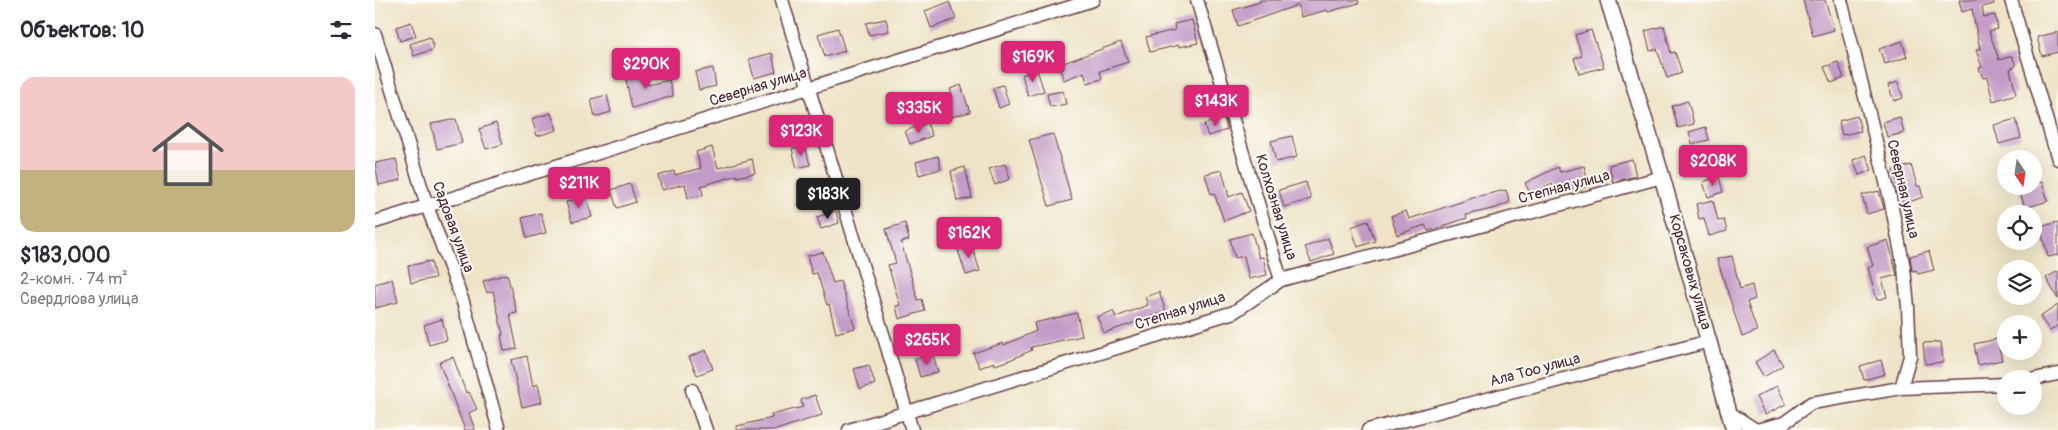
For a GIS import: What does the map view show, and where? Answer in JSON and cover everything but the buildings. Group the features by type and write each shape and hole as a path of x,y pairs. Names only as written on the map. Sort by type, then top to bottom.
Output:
{"street":[{"path":"782,0 912,430"},
{"name":"Северная улица","path":"375,222 1093,0"},
{"name":"Колхозная улица","path":"1197,0 1281,280"},
{"name":"Корсаковых улица","path":"1608,0 1662,177 1734,430"},
{"name":"Северная улица","path":"1841,0 1890,198 1904,268 1910,356 1901,388"},
{"path":"2011,0 2058,159"},
{"name":"Садовая улица","path":"375,34 427,206 463,302 499,430"},
{"name":"Степная улица","path":"849,430 1234,312 1281,280 1662,177"},
{"name":"Ала Тоо улица","path":"1368,430 1710,341"},
{"path":"2042,377 2058,374"},
{"path":"1730,413 1757,430 1784,424 1811,403 1901,388 1997,384"},
{"path":"692,390 706,430"}]}
